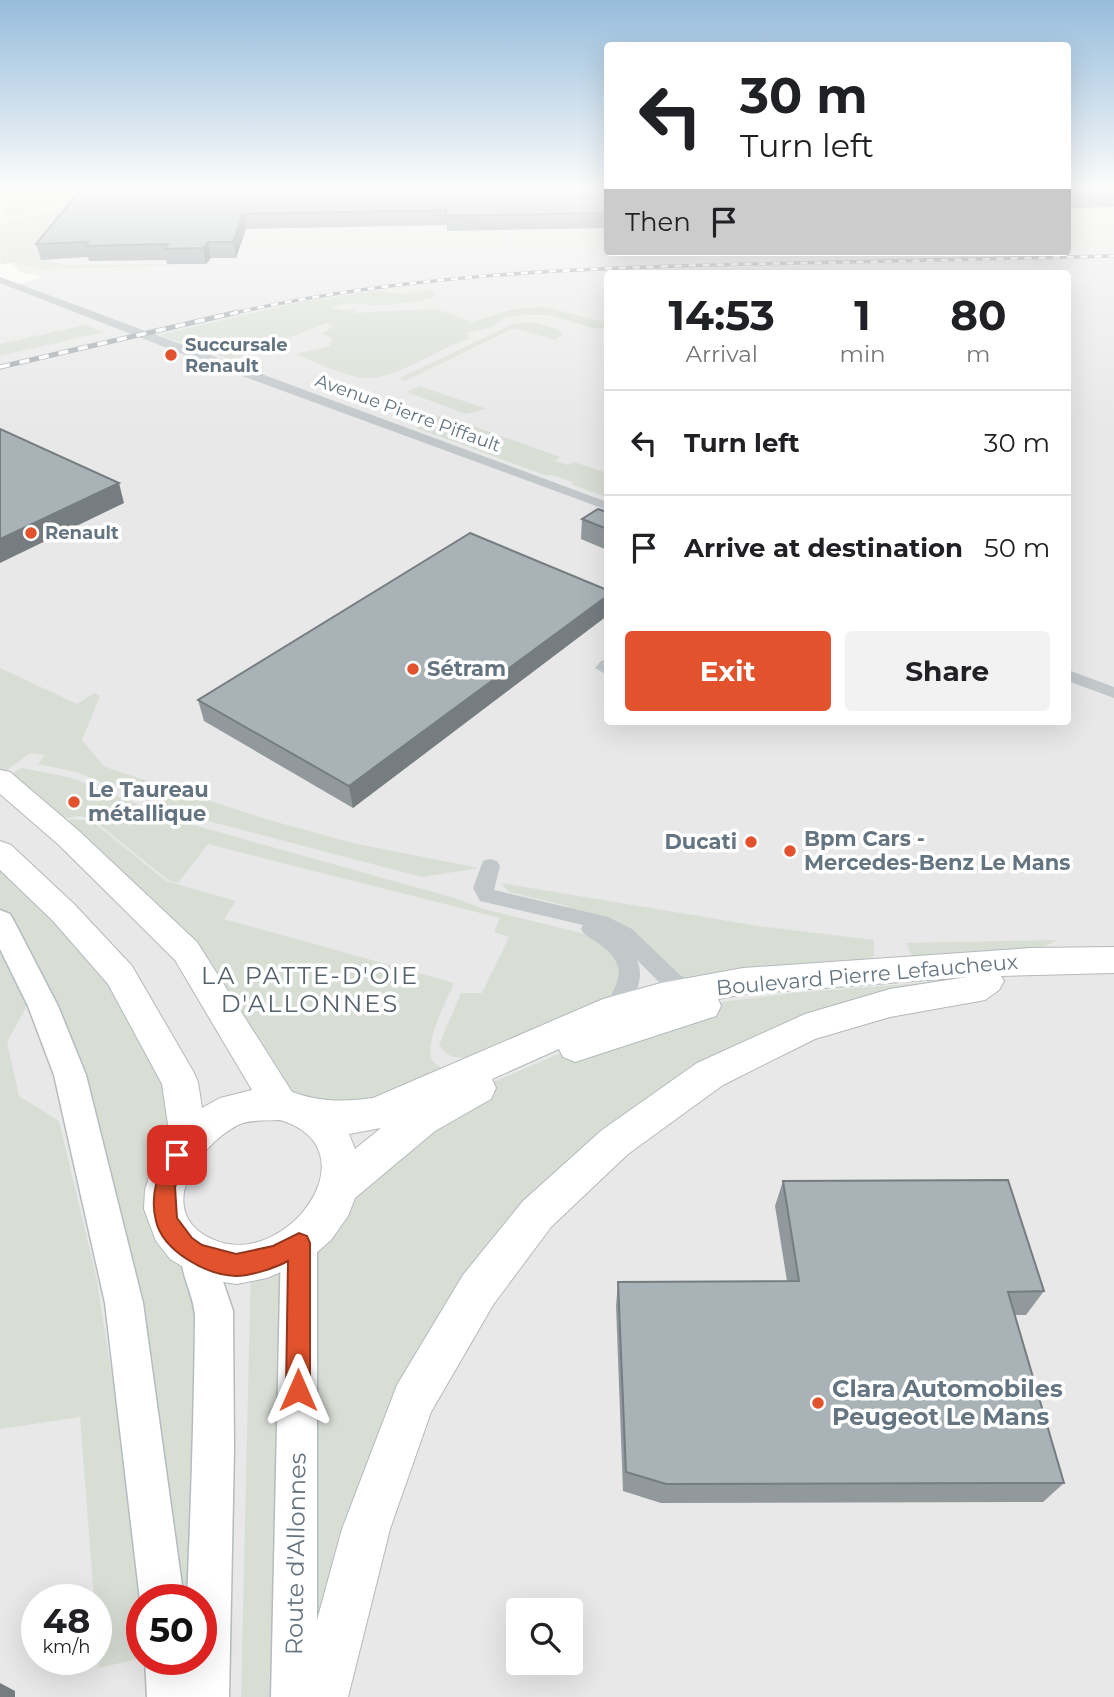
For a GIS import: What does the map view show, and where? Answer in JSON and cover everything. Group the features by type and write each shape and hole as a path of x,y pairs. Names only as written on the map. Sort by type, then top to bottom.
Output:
{"main road":[{"path":"0,779 69,838 186,951 294,1109 330,1131 338,1150 342,1173 339,1187 325,1218 299,1243 276,1256 236,1265 197,1255 173,1233 166,1222 164,1203 170,1171 188,1141 207,1124 230,1111 252,1105 294,1109"},
{"path":"0,852 64,914 120,975 180,1082 188,1141"},
{"path":"0,921 43,1006 69,1075 76,1102 124,1303 160,1584"},
{"name":"Boulevard Pierre Lefaucheux","path":"294,1109 341,1119 376,1114 615,1009 743,981 1031,961 1114,960"},
{"name":"Boulevard Pierre Lefaucheux","path":"339,1187 387,1144 463,1095 591,1040 713,1003 920,982 1114,980"},
{"path":"322,1697 366,1530 413,1401 478,1290 537,1214 615,1142 710,1074 805,1028 890,1003 973,991 987,981"},
{"name":"Route d'Allonnes","path":"295,1697 299,1243"},
{"path":"197,1255 214,1311 214,1450 206,1697"},
{"path":"169,1675 170,1697"}],"street":[{"name":"Avenue Pierre Piffault","path":"0,279 172,346 604,505"},
{"path":"1071,677 1114,692"},
{"path":"490,866 483,888 487,896 588,917 614,928 672,981 692,992"},
{"path":"545,910 603,935 624,956 631,969 630,979 615,1009"}],"shaded area":[{"path":"16,267 1114,267 1114,1697 0,1697 0,280 14,286 43,277 20,272"},
{"path":"32,267 107,267 41,269"},
{"path":"692,269 847,270 688,270"},
{"path":"429,290 435,293 432,298 420,301 382,305 343,304 330,308 359,309 352,313 436,309 472,322 514,309 546,307 604,322 604,329 592,328 549,315 505,317 490,328 467,333 469,339 405,368 367,378 339,372 295,354 330,346 332,338 322,334 333,326 327,323 232,360 159,335 296,303 376,291 404,294"},
{"path":"530,322 555,328 563,334 555,340 514,328 405,381 398,379 513,324"},
{"path":"85,325 103,332 0,356 0,344"},
{"path":"419,386 487,409 466,414 407,392"},
{"path":"442,415 560,457 555,461 568,465 574,462 604,472 604,496 573,485 572,482 545,475 417,428"},
{"path":"0,668 77,704 94,693 100,696 82,740 103,765 111,769 269,820 357,844 479,868 422,877 185,815 76,772 38,764 45,755 30,753 0,775"},
{"path":"22,768 72,778 179,821 458,899 480,908 593,936 614,957 620,970 620,980 609,1001 478,1056 451,1056 439,1045 461,993 482,993 509,937 494,932 500,918 208,844 178,883 168,880 91,818 79,816 57,820 6,776"},
{"path":"71,819 92,821 166,881 236,901 224,919 454,983 438,1020 430,1049 433,1062 447,1070 376,1114 294,1108 186,951 63,823"},
{"path":"0,852 64,913 180,1082 170,1171 214,1311 204,1584 159,1584 70,1075 0,921"},
{"path":"501,883 758,926 874,940 874,956 855,966 685,979 573,914 567,906 509,892"},
{"path":"1057,940 1029,955 936,963 912,956 906,943"},
{"path":"0,952 27,1006 7,1042 19,1096 59,1121 96,1276 136,1528 138,1584 126,1584 126,1662 112,1665 112,1584 93,1584 80,1417 0,1429"},
{"path":"987,981 805,1028 615,1142 413,1401 322,1697 241,1697 251,1263 463,1095 591,1040 714,1003 793,993 920,983"}],"building":[{"name":"Renault","path":"0,429 119,483 0,539"},
{"path":"598,509 604,511 604,528 582,519"},
{"name":"Sétram","path":"470,533 604,589 604,598 349,786 198,700"},
{"name":"Clara Automobiles Peugeot Le Mans","path":"1008,1180 1044,1291 1008,1292 1064,1483 666,1484 626,1472 618,1282 799,1281 783,1181"}],"railway":[{"path":"230,314 358,290 423,282 552,271 652,267"},
{"path":"0,367 238,312"}],"place":[{"name":"Succursale Renault","path":"171,355"},
{"name":"Renault","path":"31,533"},
{"name":"Sétram","path":"413,669"},
{"name":"Le Taureau métallique","path":"74,802"},
{"name":"Ducati","path":"751,842"},
{"name":"Bpm Cars - Mercedes-Benz Le Mans","path":"790,851"},
{"name":"Clara Automobiles Peugeot Le Mans","path":"818,1403"}],"district":[{"name":"LA PATTE-D'OIE D'ALLONNES","path":"310,990"}],"route":[{"path":"177,1155 165,1187 166,1222 184,1245 197,1255 236,1265 276,1256 299,1243 298,1390"}]}
